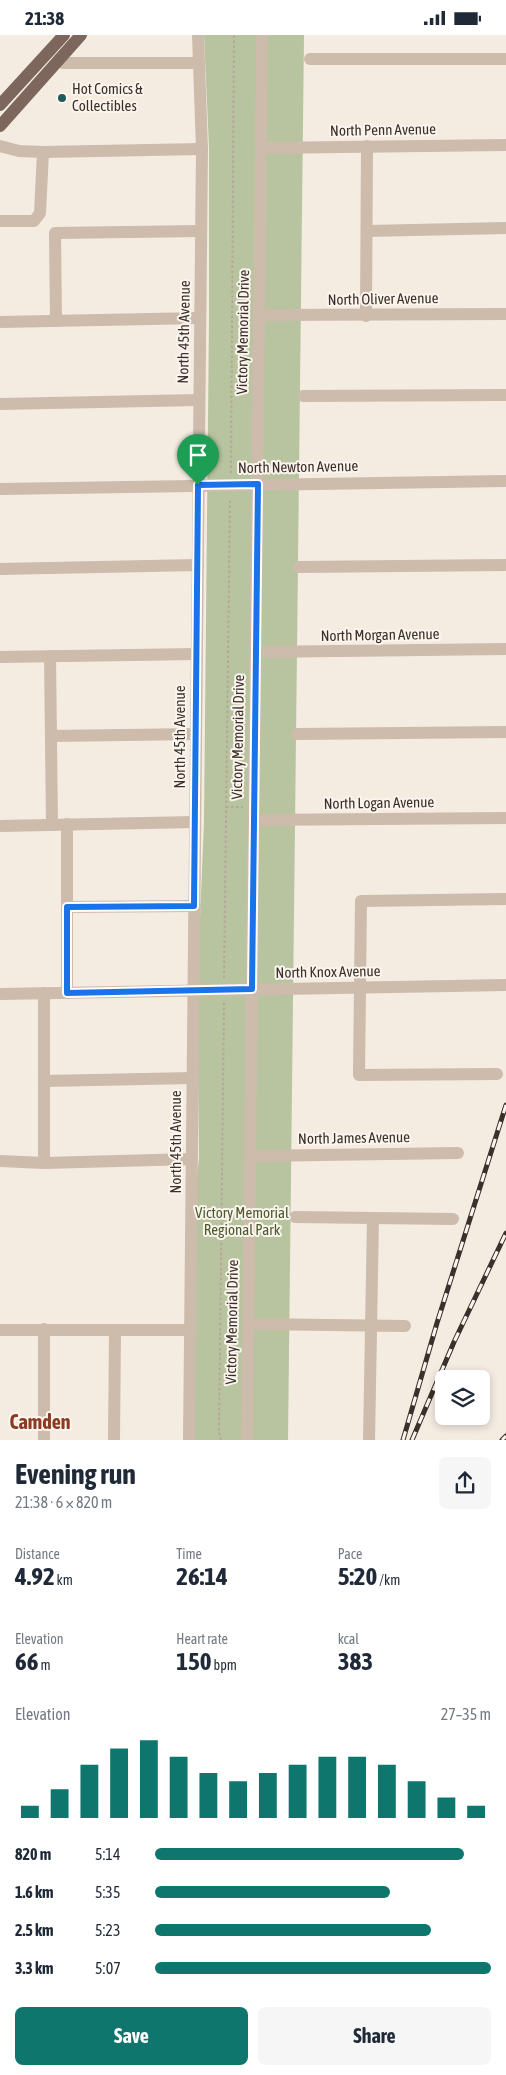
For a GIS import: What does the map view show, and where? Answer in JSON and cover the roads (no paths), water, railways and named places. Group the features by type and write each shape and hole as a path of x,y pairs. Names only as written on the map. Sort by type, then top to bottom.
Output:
{"main road":[{"path":"0,105 64,35"},
{"path":"0,126 81,35"}],"street":[{"name":"North 45th Avenue","path":"189,1440 202,149 198,35"},
{"name":"Victory Memorial Drive","path":"247,1440 262,35"},
{"path":"59,59 64,63 198,63"},
{"path":"310,59 506,59"},
{"name":"North Penn Avenue","path":"261,147 506,145"},
{"path":"0,146 19,151 43,152 202,149"},
{"path":"366,315 367,147"},
{"path":"0,221 34,221 40,213 43,152"},
{"path":"367,231 506,228"},
{"path":"56,321 55,233 201,231"},
{"name":"North Oliver Avenue","path":"260,315 506,314"},
{"path":"0,322 200,318"},
{"path":"304,397 506,395"},
{"path":"0,405 199,400"},
{"name":"North Newton Avenue","path":"0,489 506,481"},
{"path":"0,569 198,565"},
{"path":"300,567 506,565"},
{"name":"North Morgan Avenue","path":"255,652 506,649"},
{"path":"0,657 197,654"},
{"path":"50,656 52,825"},
{"path":"297,734 506,732"},
{"path":"51,736 196,734"},
{"name":"North Logan Avenue","path":"253,820 506,817"},
{"path":"0,825 195,822"},
{"path":"67,824 67,993"},
{"path":"497,1074 359,1075 361,901 506,899"},
{"path":"67,907 194,906"},
{"name":"North Knox Avenue","path":"0,994 506,985"},
{"path":"44,993 44,1163"},
{"path":"44,1081 193,1078"},
{"name":"North James Avenue","path":"250,1156 458,1153"},
{"path":"0,1161 44,1163 192,1159"},
{"path":"295,1217 453,1219"},
{"path":"368,1440 373,1218"},
{"path":"249,1324 405,1326"},
{"path":"44,1329 44,1440"},
{"path":"0,1330 190,1330"},
{"path":"114,1440 115,1331"}],"railway":[{"path":"403,1440 437,1323 506,1105"},
{"path":"412,1440 454,1342 506,1233"},
{"path":"502,1440 506,1436"}],"place":[{"name":"Hot Comics & Collectibles","path":"62,98"}],"district":[{"name":"Camden","path":"40,1422"}],"park label":[{"name":"Victory Memorial Regional Park","path":"242,1222"}]}
